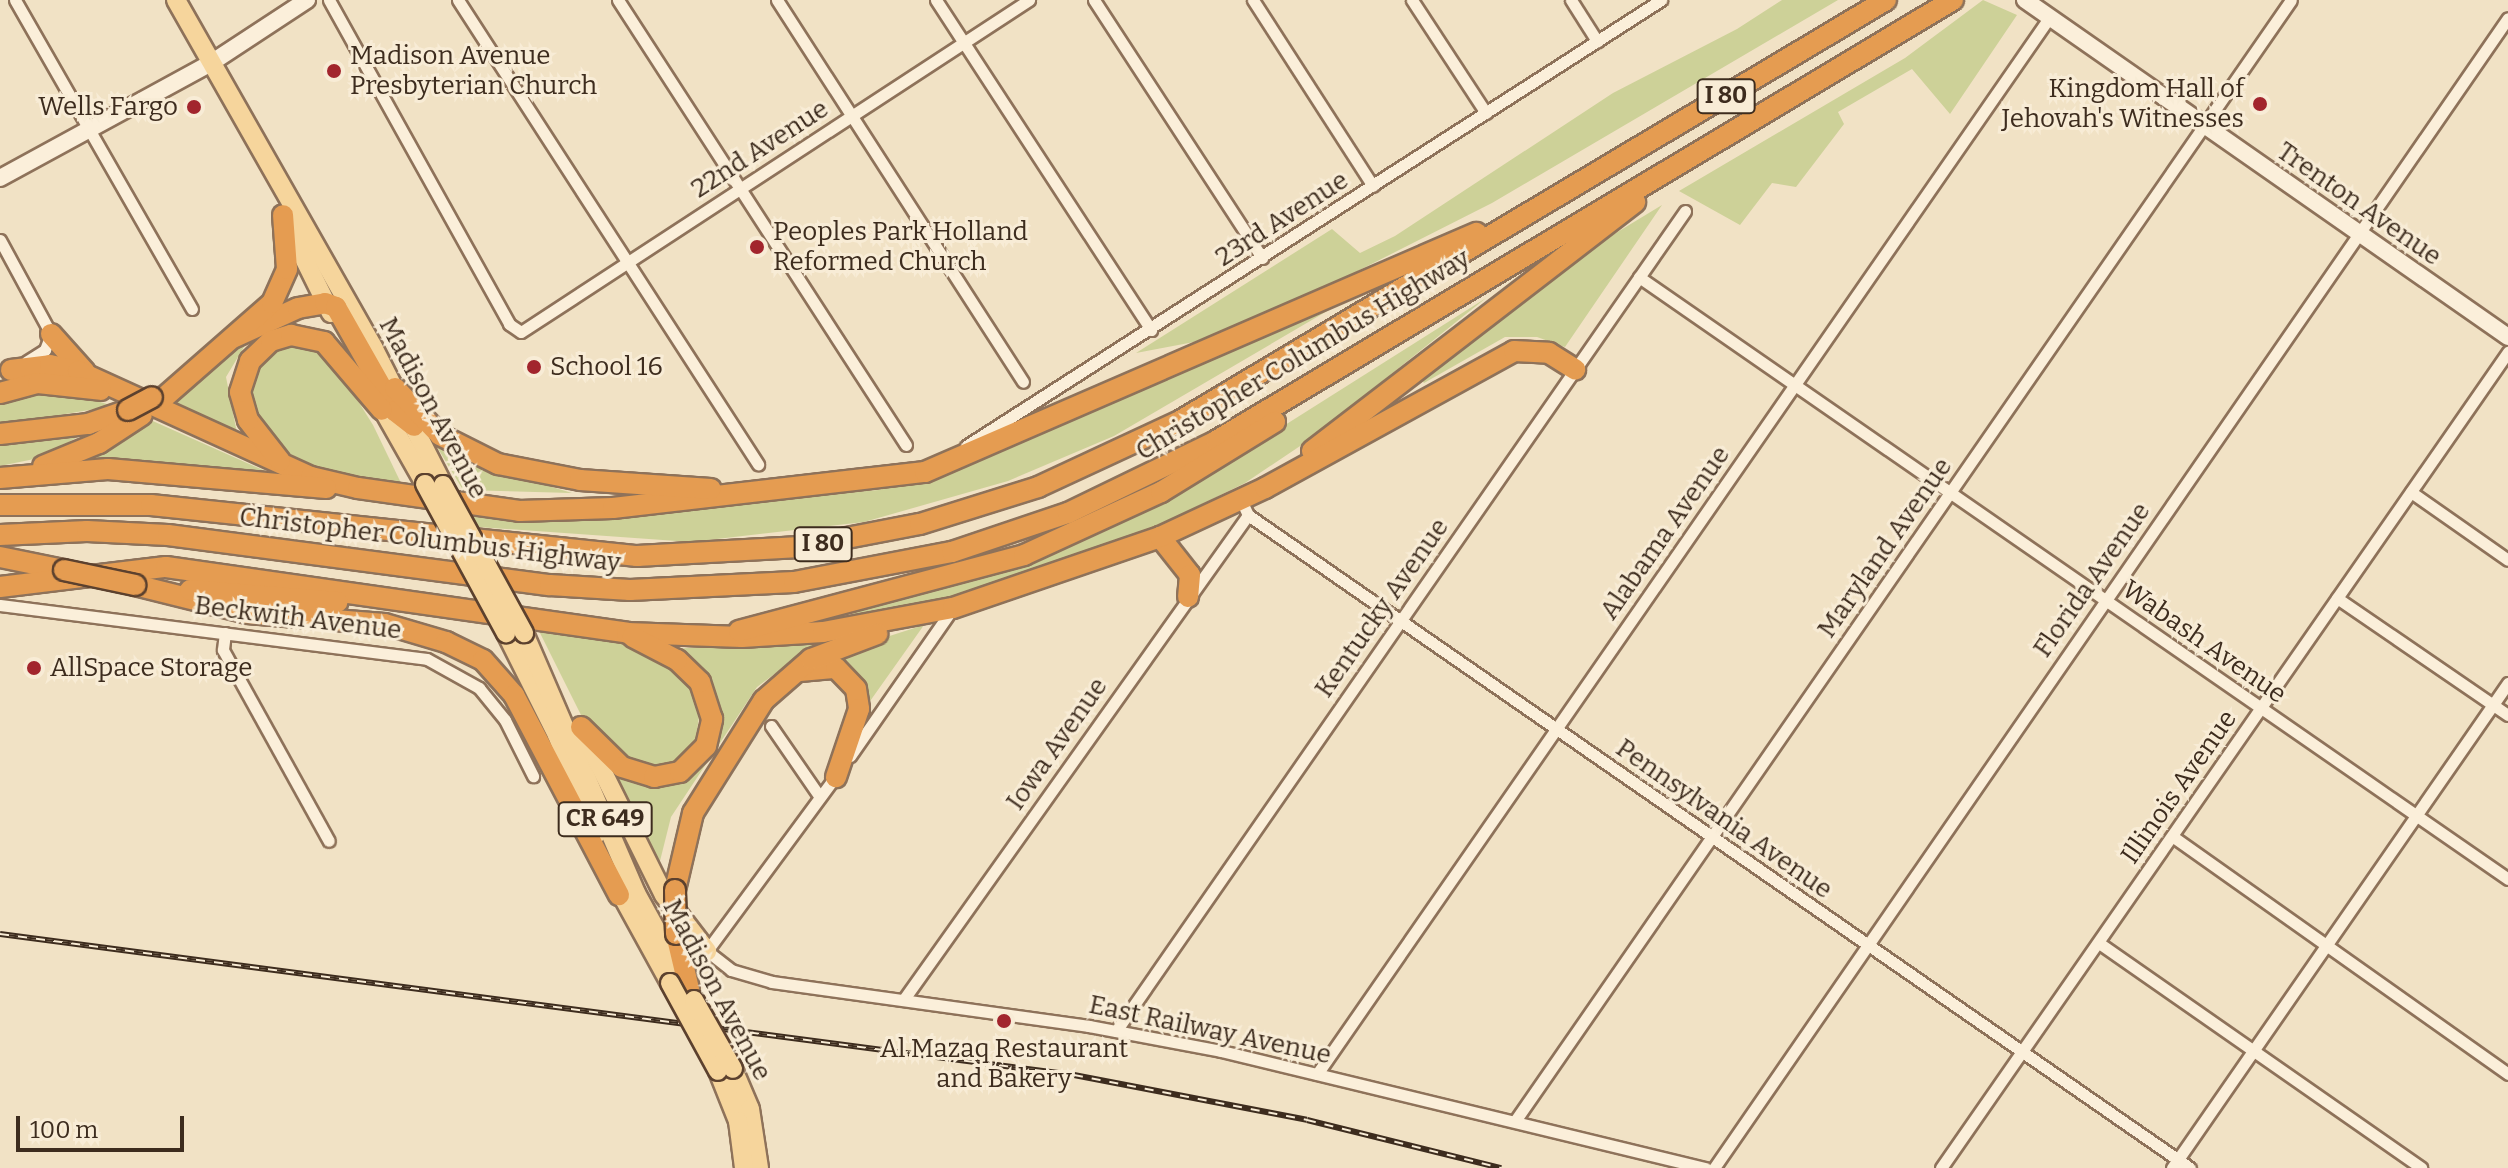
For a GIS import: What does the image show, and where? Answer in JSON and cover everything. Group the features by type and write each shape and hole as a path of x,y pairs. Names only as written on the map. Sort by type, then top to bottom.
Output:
{"highway":[{"name":"Christopher Columbus Highway","path":"0,505 151,505 637,556 760,551 881,533 999,501 1108,458 1192,414 1886,0"},
{"name":"Christopher Columbus Highway","path":"0,535 87,531 168,535 536,583 630,590 752,587 874,570 992,540 1142,480 1274,407 1517,258 1953,0"},
{"path":"135,585 409,605 627,633 724,637 823,632 953,608 1245,507 1265,488 1699,152"},
{"path":"6,477 108,469 358,488 519,511 613,508 771,493 925,472 1565,192"},
{"path":"0,434 88,424 140,404 197,368 235,337 280,290 288,259 283,215"},
{"path":"724,637 780,616 991,566 1102,523 1172,486 1489,289 1517,258"},
{"path":"235,337 298,308 325,303 342,314 395,411 414,426"},
{"path":"51,334 91,378"},
{"path":"283,464 248,420 240,392 250,361 271,341 291,335 324,342 382,410"},
{"path":"1265,488 1514,351 1549,353 1575,369"},
{"path":"6,373 50,365 91,378 140,404 311,477 358,488"},
{"path":"0,393 51,383 140,404"},
{"path":"395,388 451,442 523,472 771,493"},
{"path":"6,477 99,443 140,404"},
{"path":"1160,537 1190,575 1188,597"},
{"path":"0,557 135,585 247,613 385,624 446,642 483,660 514,695 619,895"},
{"path":"0,587 166,567 373,594 409,605"},
{"path":"684,991 676,934 675,890 681,849 703,793 753,715 786,678 823,652 925,615"},
{"path":"581,727 622,767 645,775 672,776 706,746 712,719 700,682 677,660 627,633"},
{"path":"786,678 825,666 840,669 854,684 859,709 836,777"}],"main road":[{"name":"Madison Avenue","path":"176,0 395,388 414,426 434,485"},
{"name":"Madison Avenue","path":"241,116 325,303 382,410 434,485 515,633 684,991 750,1109 759,1168"},
{"name":"Madison Avenue","path":"515,633 619,895 684,991 726,1070 738,1121 744,1168"},
{"path":"515,633 581,727 664,895 707,951"}],"street":[{"path":"15,0 192,309"},
{"path":"0,178 211,63 307,0"},
{"name":"22nd Avenue","path":"329,0 514,330 521,332 1029,0"},
{"path":"458,0 758,464"},
{"path":"618,0 906,445"},
{"path":"777,0 1023,381"},
{"path":"936,0 1151,330"},
{"path":"1094,0 1262,258"},
{"path":"1253,0 1373,186"},
{"path":"1412,0 1486,113"},
{"path":"1571,0 1597,41"},
{"name":"23rd Avenue","path":"925,472 1151,330 1661,0"},
{"name":"Maryland Avenue","path":"1515,1121 2291,0"},
{"name":"Trenton Avenue","path":"2036,8 2508,337"},
{"name":"Alabama Avenue","path":"1317,1074 1554,728 1795,385 2036,8"},
{"name":"Florida Avenue","path":"1714,1168 2508,18"},
{"name":"Kentucky Avenue","path":"1116,1031 1685,211"},
{"path":"0,240 51,334 45,350 6,373"},
{"name":"Wabash Avenue","path":"1639,277 2508,879"},
{"name":"Illinois Avenue","path":"1941,1168 2508,352"},
{"path":"2411,492 2508,560"},
{"name":"Pennsylvania Avenue","path":"1245,507 1401,621 2023,1052 2175,1164 2190,1168"},
{"name":"Iowa Avenue","path":"904,999 1188,597 1245,507"},
{"path":"2337,598 2508,715"},
{"name":"Beckwith Avenue","path":"0,605 413,656 446,666 467,678 498,709 533,776"},
{"path":"707,951 836,777 953,608"},
{"path":"225,633 223,650 329,841"},
{"path":"2175,1164 2508,683"},
{"path":"771,726 820,797"},
{"path":"2172,836 2508,1074"},
{"path":"2099,943 2421,1168"},
{"name":"East Railway Avenue","path":"707,951 743,976 1116,1031 1317,1074 1706,1168"}],"green space":[{"path":"1782,0 1838,0 1492,203 1326,287 1194,342 1136,353 1332,229 1360,253 1395,236 1613,93 1737,29"},
{"path":"1983,0 2017,15 1950,114 1912,69 1838,112 1844,124 1796,187 1772,183 1740,225 1679,191 1905,58"},
{"path":"1662,205 1565,347 1537,337 1505,337 1424,383 1417,374 1555,270"},
{"path":"1358,293 1114,436 1008,481 864,522 691,542 478,527 469,511 709,503 879,490 939,472"},
{"path":"1486,298 1309,440 1245,483 1161,524 960,594 855,618 850,608 1174,495"},
{"path":"292,338 330,356 373,425 401,483 336,476 286,458 265,436 244,392 260,354"},
{"path":"240,339 247,342 226,377 237,433 168,405"},
{"path":"60,389 113,406 0,425 0,398"},
{"path":"146,418 272,474 74,459"},
{"path":"94,427 44,457 0,466 0,441"},
{"path":"434,442 472,463 572,493 463,490"},
{"path":"924,625 868,704 857,675 833,654"},
{"path":"538,629 578,632 641,648 683,676 700,709 696,738 678,759 653,770 626,763 586,725"},
{"path":"837,639 796,658 757,687 671,817 658,869 606,764 659,782 716,734 672,649"}],"railway":[{"path":"0,934 1074,1075 1307,1120 1501,1168"}],"place":[{"name":"Madison Avenue Presbyterian Church","path":"334,71"},
{"name":"Kingdom Hall of Jehovah's Witnesses","path":"2260,104"},
{"name":"Wells Fargo","path":"194,107"},
{"name":"Peoples Park Holland Reformed Church","path":"757,247"},
{"name":"School 16","path":"534,367"},
{"name":"AllSpace Storage","path":"34,668"},
{"name":"Al Mazaq Restaurant and Bakery","path":"1004,1021"}]}
